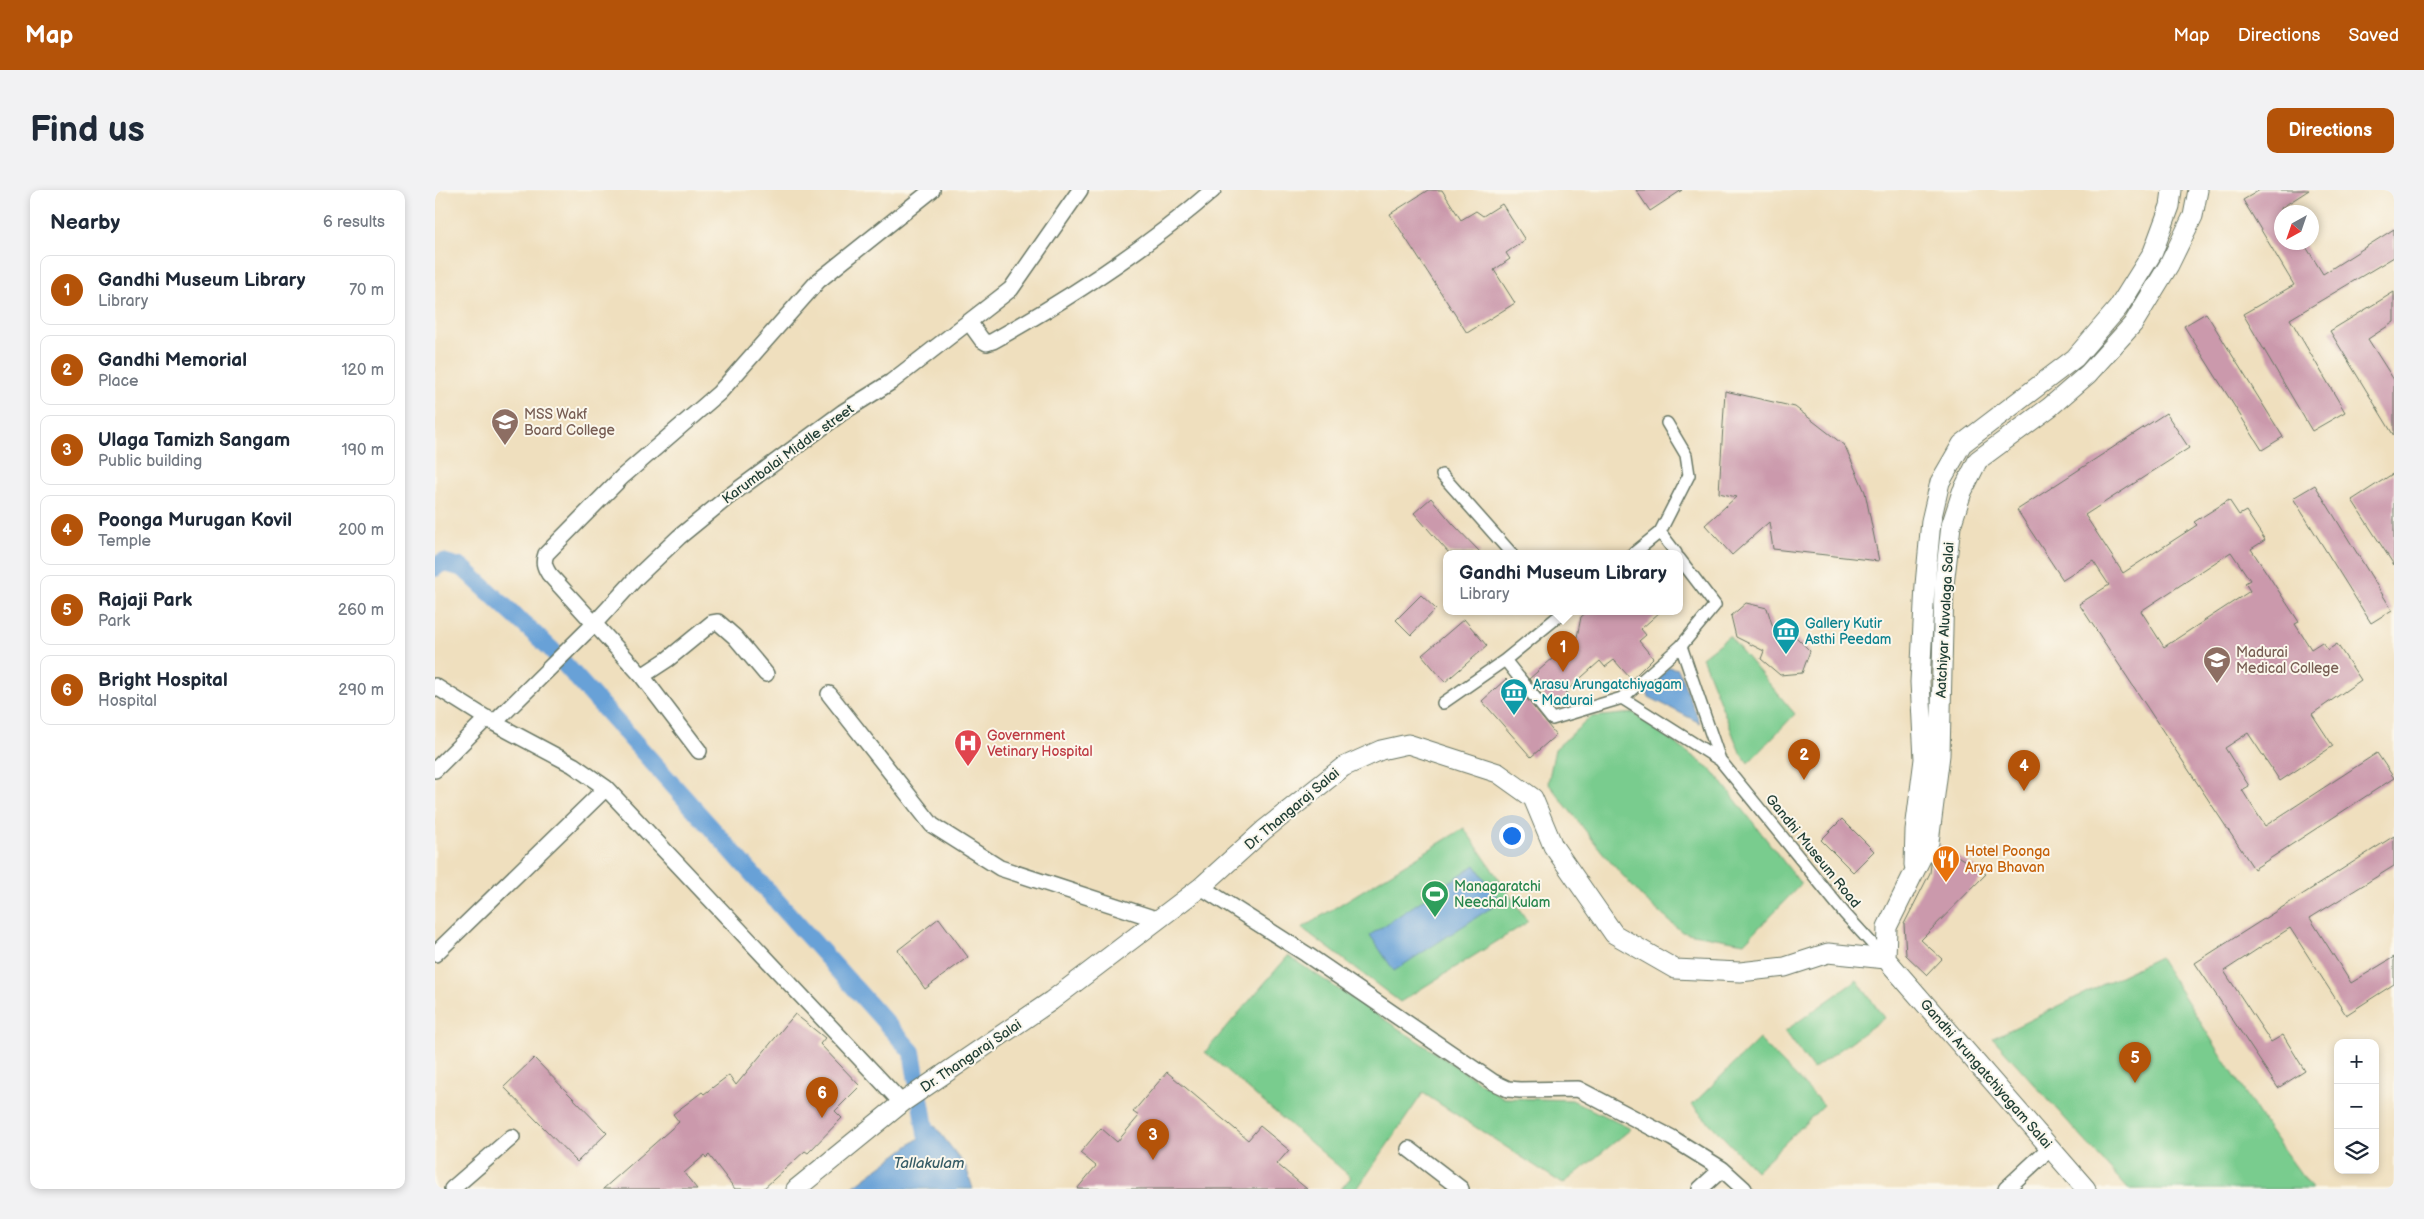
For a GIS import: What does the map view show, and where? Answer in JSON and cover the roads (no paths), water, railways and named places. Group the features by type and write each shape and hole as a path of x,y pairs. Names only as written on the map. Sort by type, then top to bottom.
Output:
{"street":[{"path":"699,751 642,676 544,567 546,554 622,477 719,393 818,282 932,190"},
{"name":"Karumbalai Middle street","path":"435,770 553,664 594,624 638,576 679,537 728,497 843,412 891,382 1011,289 1081,190"},
{"path":"969,322 982,340 987,343 993,341 1090,282 1164,229 1213,190"},
{"name":"Aatchiyar Aluvalaga Salai","path":"1914,869 1915,830 1924,759 1920,682 1925,585 1931,521 1940,482 1961,444 2075,358 2118,308 2153,252 2170,206 2172,190"},
{"name":"Aatchiyar Aluvalaga Salai","path":"1886,959 1887,927 1929,842 1940,755 1944,585 1951,526 1962,492 1978,460 2050,407 2088,374 2133,324 2173,257 2193,216 2198,190"},
{"path":"1638,550 1659,532 1689,475 1686,455 1667,423"},
{"path":"1442,474 1508,550"},
{"path":"1659,532 1674,550"},
{"path":"1505,660 1552,719 1622,698 1681,646 1715,605 1683,563"},
{"path":"1443,703 1505,660 1558,615"},
{"path":"642,676 712,623 717,622 735,637 766,674"},
{"name":"Gandhi Museum Road","path":"1681,646 1720,760"},
{"path":"435,686 573,766 606,788 902,1103"},
{"path":"829,694 931,825 1000,868 1159,920"},
{"name":"Gandhi Museum Road","path":"1622,698 1720,760 1845,914 1886,959"},
{"name":"Dr. Thangaraj Salai","path":"796,1189 902,1103 1051,1001 1159,920 1343,767 1381,750 1408,744 1498,773 1533,798 1553,846 1615,934 1675,969 1740,972 1785,967 1828,953 1886,959"},
{"path":"435,954 606,788"},
{"path":"1201,887 1306,954 1493,1082 1508,1089 1578,1090 1672,1138 1722,1168 1744,1189"},
{"name":"Gandhi Arungatchiyagam Salai","path":"1886,959 2086,1189"},
{"path":"452,1189 512,1137"},
{"path":"2006,1189 2050,1148"},
{"path":"1409,1149 1461,1189"},
{"path":"1700,1189 1722,1168"}],"water":[{"path":"1669,667 1678,669 1700,723 1649,697 1646,689"},
{"name":"Managaratchi Neechal Kulam","path":"1475,865 1500,902 1394,971 1370,935"},
{"name":"Tallakulam","path":"935,1126 966,1167 973,1189 850,1189"}],"waterway":[{"path":"435,568 442,562 463,568 551,649 912,1052 926,1133 948,1189"}],"place":[{"name":"MSS Wakf Board College","path":"505,446"},
{"name":"Gallery Kutir Asthi Peedam","path":"1786,655"},
{"name":"Gandhi Museum Library","path":"1563,672"},
{"name":"Madurai Medical College","path":"2217,684"},
{"name":"Arasu Arungatchiyagam - Madurai","path":"1514,716"},
{"name":"Government Vetinary Hospital","path":"968,767"},
{"name":"Gandhi Memorial","path":"1804,780"},
{"name":"Poonga Murugan Kovil","path":"2024,791"},
{"name":"Hotel Poonga Arya Bhavan","path":"1946,883"},
{"name":"Managaratchi Neechal Kulam","path":"1435,918"},
{"name":"Rajaji Park","path":"2135,1083"},
{"name":"Bright Hospital","path":"822,1118"},
{"name":"Ulaga Tamizh Sangam","path":"1153,1160"}]}
